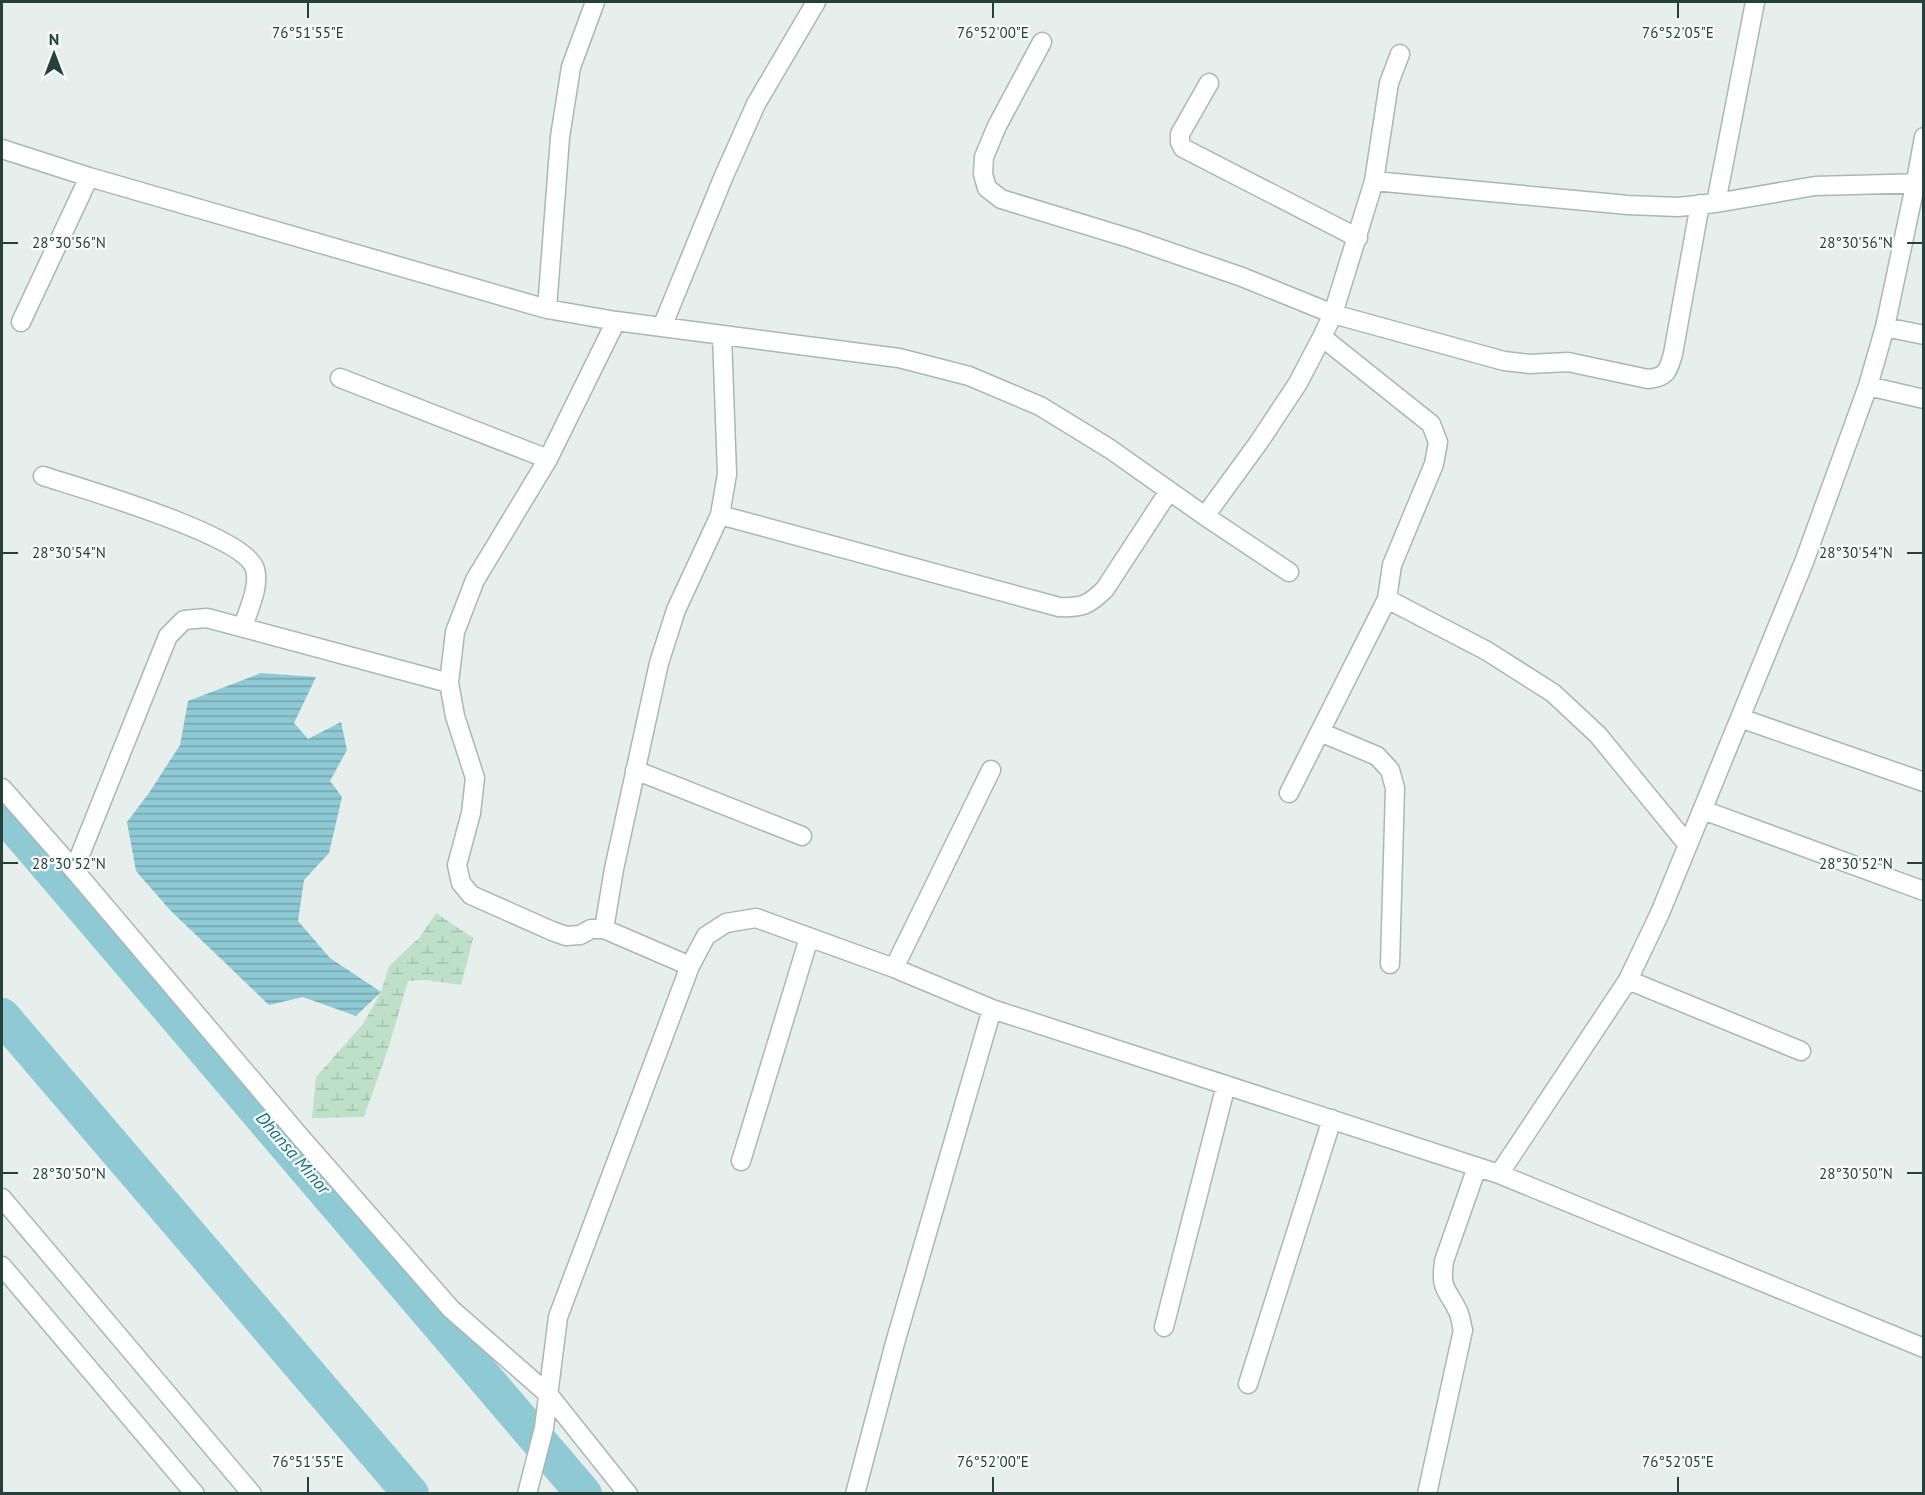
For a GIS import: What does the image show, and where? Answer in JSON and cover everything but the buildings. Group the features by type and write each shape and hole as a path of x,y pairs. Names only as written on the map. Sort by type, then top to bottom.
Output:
{"street":[{"path":"547,309 562,125 571,67 595,2"},
{"path":"662,327 756,104 816,2"},
{"path":"1042,42 997,126 984,157 983,174 987,188 1000,199 1132,239 1242,277 1333,314 1504,361 1530,364 1568,362 1648,379 1659,378 1668,370 1673,354 1755,2"},
{"path":"1205,516 1292,393 1333,314 1374,181 1385,101 1400,54"},
{"path":"1209,83 1180,134 1180,142 1184,148 1358,238"},
{"path":"1499,1174 1628,980 1660,913 1703,810 1804,562 1868,386 1885,327 1920,182 1923,136"},
{"path":"2,149 89,177 547,309 616,321 899,358 969,376 1041,406 1110,449 1290,572"},
{"path":"21,321 89,177"},
{"path":"1374,181 1628,205 1678,207 1815,186 1920,182"},
{"path":"616,321 548,459 476,580 455,632 449,683 455,716 475,778 471,813 457,865 461,882 471,895 552,931 566,936 580,935 591,929 604,929 690,966"},
{"path":"1885,327 1923,335"},
{"path":"604,929 614,868 659,663 676,610 720,515 727,474 722,335"},
{"path":"1288,793 1387,599 1392,565 1434,464 1438,442 1431,424 1322,337"},
{"path":"340,378 548,459"},
{"path":"1868,386 1923,399"},
{"path":"43,476 148,510 195,529 246,555 255,568 256,581 243,627"},
{"path":"720,515 1059,607 1076,608 1091,603 1105,590 1169,491"},
{"path":"1387,599 1487,651 1553,693 1598,735 1688,845"},
{"path":"74,870 168,636 184,620 207,618 449,683"},
{"path":"1740,718 1923,782"},
{"path":"1320,732 1377,756 1390,770 1395,788 1390,964"},
{"path":"635,770 802,836"},
{"path":"894,969 991,770"},
{"path":"2,788 451,1309 549,1395 628,1494"},
{"path":"1703,810 1923,891"},
{"path":"527,1494 544,1428 558,1317 690,966 706,936 726,923 756,918 894,969 992,1009 1499,1174 1923,1348"},
{"path":"741,1161 809,938"},
{"path":"1628,980 1801,1051"},
{"path":"855,1494 895,1343 992,1009"},
{"path":"1164,1327 1226,1085"},
{"path":"1248,1384 1332,1119"},
{"path":"1427,1494 1462,1330 1459,1312 1446,1293 1442,1277 1444,1261 1477,1167"},
{"path":"2,1198 252,1494"},
{"path":"2,1266 195,1494"}],"green space":[{"path":"436,913 473,938 461,985 425,980 408,981 388,1049 364,1117 312,1118 316,1077 363,1024 381,992 389,966 420,937"}],"water":[{"path":"261,673 316,677 294,723 308,739 341,722 347,750 330,781 342,797 329,853 304,880 298,921 330,958 381,992 356,1016 303,997 269,1005 170,910 136,871 127,822 180,745 188,701"}],"waterway":[{"name":"Dhansa Minor","path":"2,812 584,1494"},
{"path":"2,1016 411,1494"}]}
